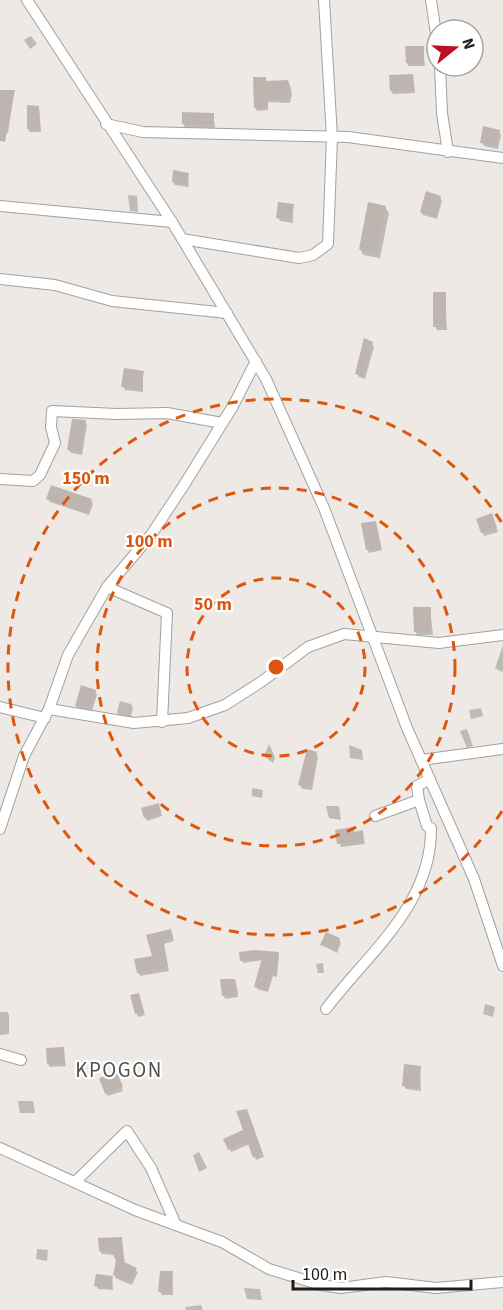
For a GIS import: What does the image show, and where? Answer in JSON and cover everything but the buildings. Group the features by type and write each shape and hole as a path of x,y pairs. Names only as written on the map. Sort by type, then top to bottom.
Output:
{"street":[{"path":"27,0 172,222 256,361 324,508 421,760 474,879 503,966"},
{"path":"182,239 299,258 313,255 328,244 332,137 324,0"},
{"path":"431,0 434,18"},
{"path":"441,78 442,113 448,152"},
{"path":"106,124 142,132 332,137 503,158"},
{"path":"0,206 172,222"},
{"path":"0,279 55,285 112,301 227,313"},
{"path":"0,829 24,756 47,714 68,655 107,588 151,535 222,423 256,361"},
{"path":"0,479 33,481 40,475 55,443 51,427 52,411 117,414 167,413 222,423"},
{"path":"107,588 167,613 162,722"},
{"path":"0,707 134,723 162,722 188,718 225,705 308,647 344,634 439,643 503,635"},
{"path":"421,760 503,749"},
{"path":"326,1009 350,976 382,944 411,903 430,855 431,828 427,826 417,786 430,779"},
{"path":"375,816 419,800"},
{"path":"0,1053 21,1060"},
{"path":"75,1182 127,1131 151,1168 176,1225"},
{"path":"0,1148 135,1210 222,1242 269,1269 321,1285 341,1288 386,1282 436,1288 503,1282"}],"district":[{"name":"KPOGON","path":"119,1070"}]}
